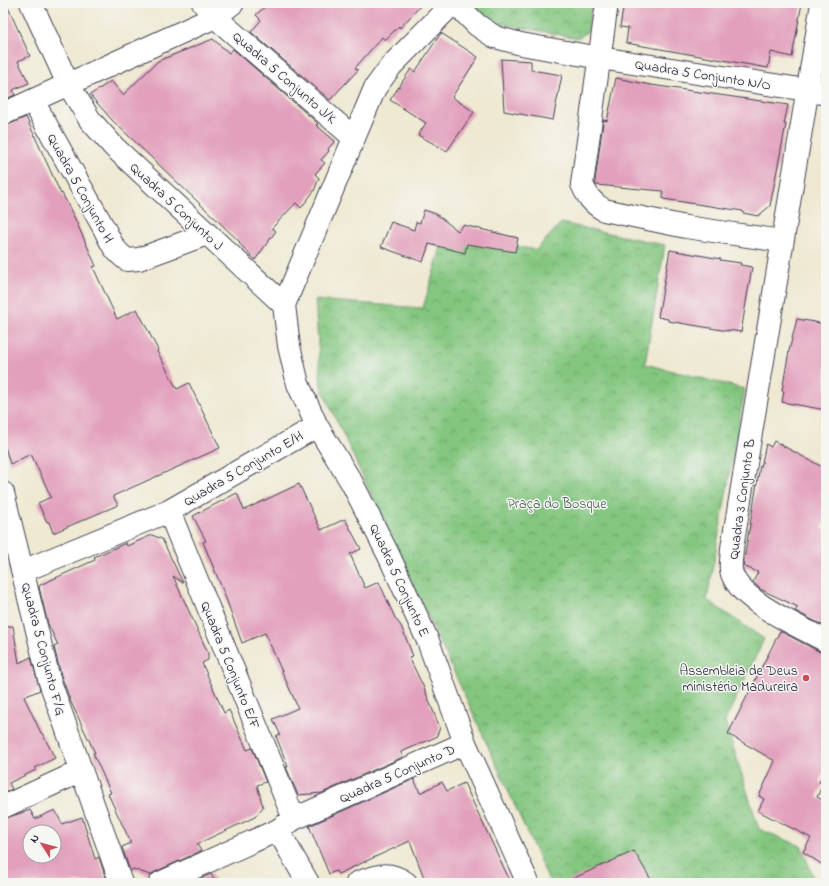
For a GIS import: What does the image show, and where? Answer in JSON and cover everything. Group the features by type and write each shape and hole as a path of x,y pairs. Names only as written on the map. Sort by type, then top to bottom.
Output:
{"street":[{"name":"Quadra 5 Conjunto J","path":"31,3 68,84 90,120 114,147 284,305"},
{"path":"3,114 68,84 209,10 233,3"},
{"path":"284,305 375,88 391,66 454,3"},
{"name":"Quadra 5 Conjunto N/O","path":"454,3 477,25 495,37 521,44 816,92"},
{"path":"608,3 582,184 586,196 595,205 604,210 686,227 782,241"},
{"name":"Quadra 3 Conjunto B","path":"822,3 816,92 782,241 732,548 731,570 736,581 747,595 760,605 826,641"},
{"name":"Quadra 5 Conjunto J/K","path":"209,10 354,138"},
{"name":"Quadra 5 Conjunto H","path":"33,101 105,230 112,246 120,255 127,260 139,259 207,234"},
{"name":"Quadra 5 Conjunto E","path":"284,305 289,346 298,384 317,426 352,483 390,556 428,641 465,743"},
{"name":"Quadra 5 Conjunto E/H","path":"22,571 169,511 317,426"},
{"name":"Quadra 5 Conjunto F/G","path":"3,493 49,679 121,883"},
{"name":"Quadra 5 Conjunto E/F","path":"169,511 308,883"},
{"name":"Quadra 5 Conjunto D","path":"160,883 465,743 528,883"},
{"path":"3,807 81,771"},
{"path":"357,883 376,876 389,875 406,883"}],"green space":[{"path":"469,3 593,3 588,31 578,38 502,24 484,17"},
{"name":"Praça do Bosque","path":"561,223 665,245 645,364 745,389 707,600 764,639 725,721 759,829 801,846 816,883 550,883 466,698 321,387 315,300 423,308 445,233 536,250"}],"building":[{"path":"3,3 6,3 30,56 18,61 29,83 13,90 15,95 3,100"},
{"path":"269,3 423,3 400,28 399,26 385,40 382,37 355,68 358,70 330,100 251,32 261,20 256,15"},
{"path":"624,3 802,3 792,57 771,52 768,68 626,43 628,28 620,27"},
{"path":"441,33 478,57 452,97 474,112 447,151 418,135 426,123 390,100 411,69 415,72"},
{"path":"213,39 229,53 233,49 315,121 318,124 316,125 335,141 321,160 325,163 315,174 319,178 314,191 301,208 296,203 272,228 276,231 255,260 239,243 240,242 112,120 90,95 111,81 123,95 158,61"},
{"path":"501,59 531,61 531,70 562,75 553,120 504,111"},
{"path":"616,78 651,85 788,105 784,124 786,124 770,206 758,216 743,213 743,211 663,199 663,191 596,185 595,182 603,122 604,120 607,121"},
{"path":"26,117 61,194 62,193 75,219 96,266 93,267 117,319 137,309 177,389 189,383 220,448 113,496 118,505 53,533 49,522 47,522 38,503 51,497 31,454 10,464 3,440 3,126"},
{"path":"424,210 436,214 458,231 463,225 518,238 515,252 467,244 465,253 429,244 423,262 381,247 391,222 414,230 416,222 420,223"},
{"path":"670,250 741,263 740,265 752,267 741,332 668,321 668,319 658,317"},
{"path":"797,319 826,324 826,410 782,402 784,391 782,391 789,351"},
{"path":"774,441 826,469 826,519 821,528 826,530 826,627 795,611 798,607 760,589 753,582 758,572 743,566 760,466 761,467 766,444 771,447"},
{"path":"299,484 321,530 345,519 361,549 350,554 365,588 379,582 395,618 401,626 413,656 409,657 424,688 440,728 436,737 401,752 403,757 322,793 298,795 286,767 288,767 276,736 280,734 273,719 298,708 265,633 242,643 224,593 203,542 206,541 193,516 237,493 244,510"},
{"path":"152,535 162,539 183,583 173,576 208,653 208,660 202,663 224,713 229,710 247,750 252,748 266,782 257,785 263,807 255,817 197,844 201,851 150,875 133,869 130,871 122,847 131,843 108,794 111,793 93,753 95,753 70,700 61,675 54,647 58,645 48,624 39,587 40,585 95,560 94,557 126,543 127,546"},
{"path":"13,626 19,663 31,657 40,690 24,697 55,758 35,768 36,770 9,783 12,789 3,793 3,627"},
{"path":"780,631 820,652 826,653 826,767 819,782 823,784 817,797 826,802 826,867 803,852 811,838 758,811 764,799 759,796 775,761 728,734"},
{"path":"414,779 420,793 442,782 447,791 464,783 511,883 426,883 410,841 338,874 336,871 329,874 309,826"},
{"path":"30,810 35,819 55,810 62,824 82,817 95,859 99,857 107,882 3,883 3,819"},
{"path":"634,851 653,883 563,883"},
{"path":"211,874 216,883 191,883"}],"place":[{"name":"Assembleia de Deus ministério Madureira","path":"806,678"}]}
